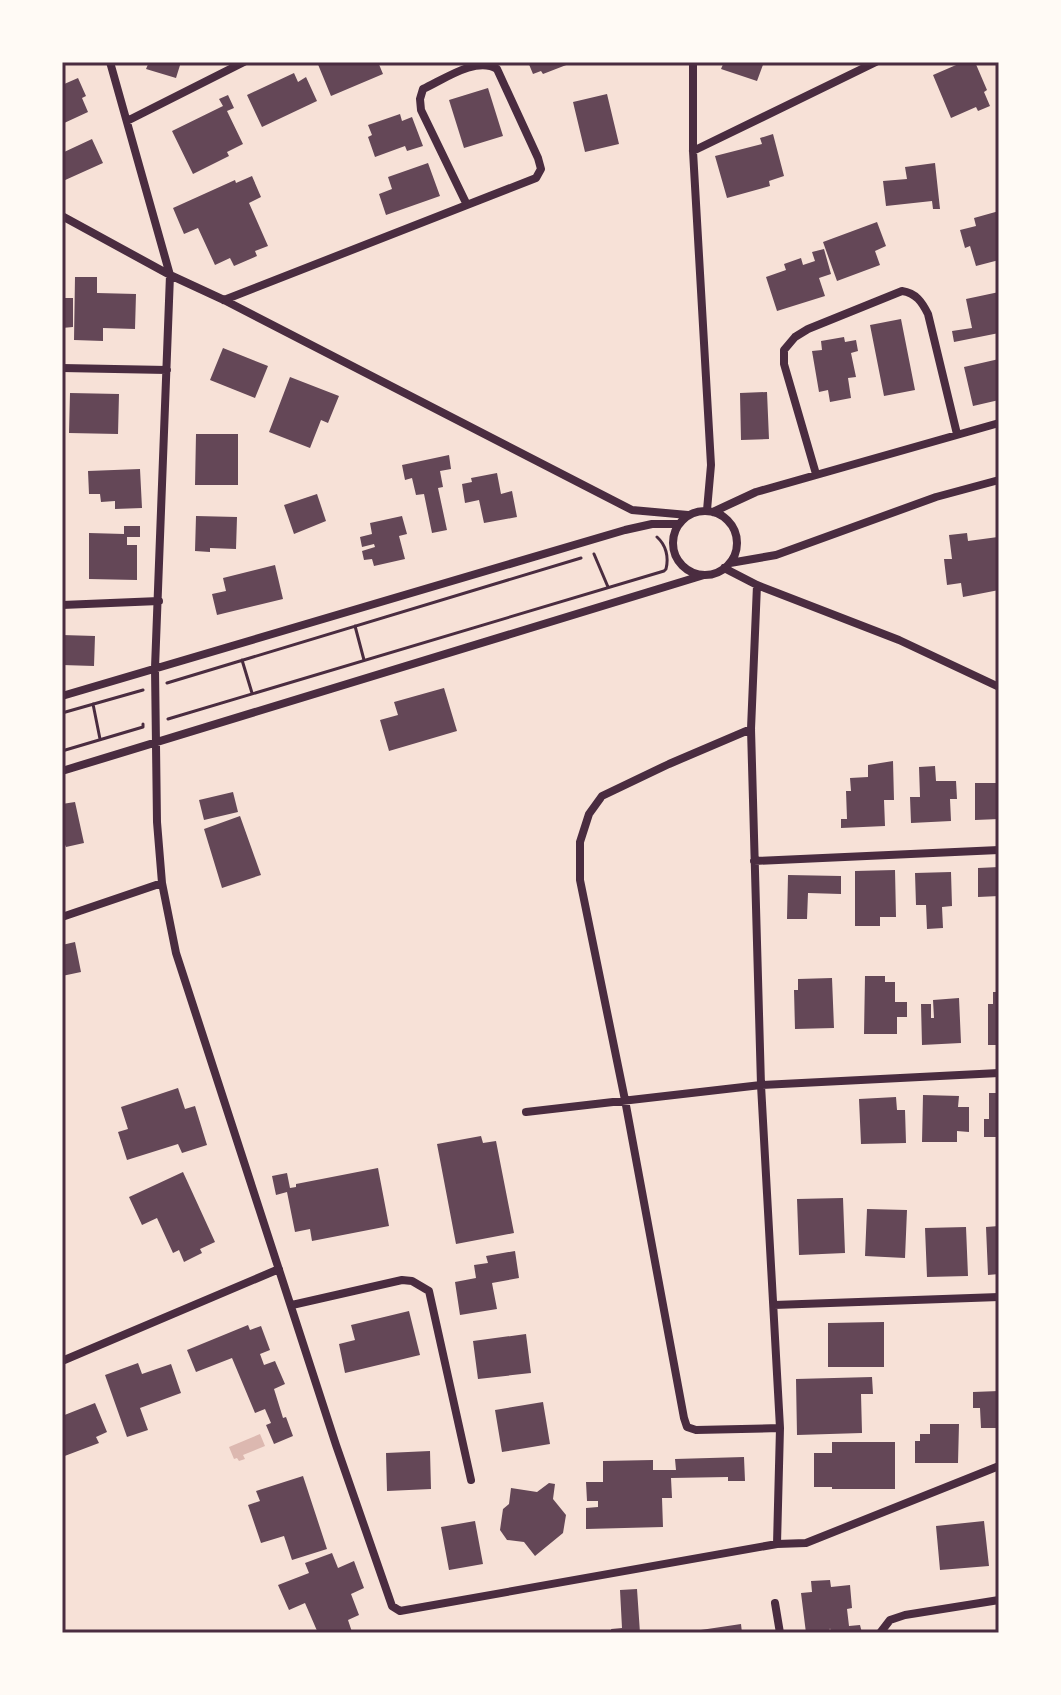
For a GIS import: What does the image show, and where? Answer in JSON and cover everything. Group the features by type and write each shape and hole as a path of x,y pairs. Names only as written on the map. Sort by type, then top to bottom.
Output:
{"street":[{"path":"110,62 170,275 155,668 157,822 162,883 176,953 392,1606 400,1611 777,1544 806,1543 999,1466"},
{"path":"127,121 244,62"},
{"path":"693,62 693,151 711,465 710,511"},
{"path":"693,151 876,62"},
{"path":"224,300 467,205 536,178 541,169 538,158 497,69 490,64 479,64 423,89 420,99 421,110 467,205"},
{"path":"62,216 170,275 632,510 688,515 710,511 756,492 999,423"},
{"path":"816,474 784,364 784,350 795,337 808,329 902,291 910,292 918,299 928,314 957,434"},
{"path":"62,368 167,370"},
{"path":"62,771 727,566 776,555 936,497 999,480"},
{"path":"710,511 727,519 736,533 737,549 727,566"},
{"path":"688,515 679,524 673,540 676,557 687,570 704,575"},
{"path":"62,696 625,530 652,524 679,524"},
{"path":"727,566 757,585 899,640 999,687"},
{"path":"757,585 751,729 761,1085 780,1428 777,1544"},
{"path":"62,605 159,601"},
{"path":"751,729 602,796 589,814 580,842 580,880 625,1100 680,1406 687,1427 696,1430 780,1428"},
{"path":"754,861 999,850"},
{"path":"62,917 162,883"},
{"path":"526,1112 761,1085 999,1073"},
{"path":"62,1361 279,1269"},
{"path":"292,1305 402,1280 412,1281 429,1291 471,1480"},
{"path":"774,1305 999,1297"},
{"path":"880,1633 890,1620 905,1615 999,1600"},
{"path":"775,1603 780,1633"}],"path":[{"path":"166,719 666,569 663,543 653,536"},
{"path":"167,683 594,554 608,587"},
{"path":"355,626 364,660"},
{"path":"242,660 252,693"},
{"path":"62,713 144,689 144,702"},
{"path":"93,704 100,740"},
{"path":"62,751 143,727 143,714"}],"shaded area":[{"path":"260,1434 265,1446 243,1455 245,1459 234,1459 229,1447"}],"building":[{"path":"149,62 181,62 176,78 146,69"},
{"path":"317,62 378,62 383,74 331,96"},
{"path":"528,62 574,62 543,74 541,71 533,74"},
{"path":"724,62 764,62 757,81 721,69"},
{"path":"963,62 975,62 990,106 978,111 976,107 951,118 933,75"},
{"path":"294,73 298,82 306,77 317,101 262,127 247,95"},
{"path":"78,78 86,96 82,98 88,112 62,124 62,85"},
{"path":"488,88 503,136 464,148 449,100"},
{"path":"607,94 619,144 585,152 573,102"},
{"path":"228,95 234,108 227,111 243,144 227,152 229,156 193,174 172,131 223,106 219,99"},
{"path":"400,114 402,121 412,117 423,146 407,151 405,146 375,157 368,137 372,135 368,125"},
{"path":"773,134 784,176 769,181 770,186 727,198 715,156 762,144 760,138"},
{"path":"92,139 103,163 63,181 62,153"},
{"path":"428,163 440,196 386,215 379,194 392,189 388,177"},
{"path":"935,163 940,209 933,209 932,201 886,206 883,181 907,179 905,167"},
{"path":"252,176 261,197 249,203 268,246 255,251 257,256 234,266 230,258 215,265 198,228 184,234 173,208 235,180 236,183"},
{"path":"999,211 999,260 976,266 970,246 965,248 960,230 976,226 974,218"},
{"path":"877,222 886,246 875,251 880,265 837,281 823,242"},
{"path":"824,249 831,274 819,278 825,296 777,311 766,277 786,270 784,264 801,258 803,265 815,261 812,252"},
{"path":"75,277 97,277 97,293 136,294 135,329 103,328 103,341 74,340"},
{"path":"999,292 999,333 954,342 952,331 972,328 966,299"},
{"path":"62,298 73,298 73,327 62,328"},
{"path":"901,319 915,390 884,396 870,325"},
{"path":"844,337 845,342 856,340 858,351 851,353 856,377 848,378 851,398 830,402 828,390 819,392 812,351 822,350 821,341"},
{"path":"223,348 268,366 255,398 210,380"},
{"path":"999,359 999,400 973,406 964,367"},
{"path":"290,377 339,396 328,423 321,420 310,448 269,432"},
{"path":"767,392 769,439 741,440 740,393"},
{"path":"70,393 119,394 118,434 69,433"},
{"path":"196,434 238,434 238,485 195,485"},
{"path":"449,455 451,469 440,471 443,487 438,488 447,530 432,533 424,494 416,495 412,478 405,480 402,465"},
{"path":"140,469 142,508 115,509 115,501 101,502 100,494 89,494 88,471"},
{"path":"497,473 501,494 512,491 517,517 484,523 479,500 465,503 462,484 472,482 471,478"},
{"path":"317,494 326,521 294,534 284,505"},
{"path":"196,516 237,517 236,549 195,551"},
{"path":"402,516 407,534 399,536 405,559 374,566 372,559 364,560 362,551 375,547 374,544 362,547 360,537 372,534 370,523"},
{"path":"124,526 140,526 140,537 127,537 127,545 137,545 137,580 89,579 89,533 124,534"},
{"path":"967,533 968,541 998,537 999,590 963,597 961,583 947,585 944,559 952,559 949,535"},
{"path":"275,565 283,599 217,615 212,594 226,591 223,578"},
{"path":"62,635 95,636 94,666 62,665"},
{"path":"444,688 457,731 389,751 380,720 398,715 394,702"},
{"path":"893,761 894,800 884,800 885,826 841,828 841,819 847,819 846,791 851,791 850,778 868,777 868,765"},
{"path":"935,766 936,781 956,781 957,799 950,799 951,821 911,823 910,797 920,797 919,767"},
{"path":"975,783 999,783 999,819 975,820"},
{"path":"233,792 238,812 204,820 199,800"},
{"path":"75,802 84,843 66,847 62,838 62,804"},
{"path":"240,816 261,875 222,888 204,829"},
{"path":"999,867 999,896 978,897 978,868"},
{"path":"895,870 896,917 880,917 880,926 855,926 855,871"},
{"path":"951,872 952,906 942,907 943,928 927,929 926,905 916,905 915,873"},
{"path":"788,875 841,876 841,894 808,893 807,919 787,919"},
{"path":"75,942 81,972 62,976 62,945"},
{"path":"865,976 885,976 885,982 895,982 895,1002 907,1002 907,1017 897,1017 897,1034 864,1034"},
{"path":"832,978 834,1028 795,1029 794,990 798,990 798,979"},
{"path":"993,992 999,992 999,1045 988,1045 988,1004 993,1004"},
{"path":"959,998 961,1043 922,1045 921,1004 931,1004 931,1018 934,1018 933,1000"},
{"path":"178,1088 185,1109 195,1106 207,1145 182,1153 178,1144 127,1160 118,1132 128,1129 121,1107"},
{"path":"989,1093 999,1093 997,1137 984,1137 984,1119 989,1119"},
{"path":"923,1095 959,1096 958,1107 969,1107 969,1132 957,1131 957,1142 922,1142"},
{"path":"896,1097 897,1110 905,1110 906,1143 861,1144 859,1099"},
{"path":"481,1136 483,1143 496,1141 514,1233 456,1244 437,1144"},
{"path":"378,1168 389,1226 312,1241 310,1229 295,1232 287,1192 276,1195 272,1176 287,1173 290,1188 296,1187 296,1184"},
{"path":"183,1172 215,1242 184,1262 179,1250 173,1253 157,1218 142,1225 129,1197"},
{"path":"843,1198 845,1253 799,1255 797,1199"},
{"path":"867,1209 907,1210 905,1258 865,1256"},
{"path":"999,1226 999,1274 988,1275 986,1227"},
{"path":"966,1227 968,1276 927,1277 925,1228"},
{"path":"515,1251 519,1278 492,1283 497,1309 460,1315 455,1282 476,1278 474,1265 488,1263 486,1256"},
{"path":"409,1311 420,1355 345,1373 339,1344 355,1340 351,1325"},
{"path":"884,1322 884,1367 828,1367 828,1323"},
{"path":"248,1325 250,1330 261,1326 270,1350 260,1354 264,1365 275,1361 285,1384 274,1389 283,1418 286,1417 293,1436 274,1444 266,1425 271,1423 265,1409 255,1413 232,1358 196,1372 187,1350"},
{"path":"526,1334 531,1373 478,1379 473,1341"},
{"path":"138,1363 142,1374 171,1364 181,1393 140,1408 148,1430 127,1437 105,1375"},
{"path":"872,1377 873,1394 861,1394 862,1433 797,1435 796,1379"},
{"path":"999,1391 999,1428 981,1428 980,1408 973,1408 973,1392"},
{"path":"543,1402 550,1444 502,1452 495,1410"},
{"path":"95,1403 107,1432 96,1437 99,1443 62,1457 62,1416"},
{"path":"930,1424 959,1424 958,1463 915,1463 915,1441 920,1441 920,1434 930,1434"},
{"path":"832,1442 895,1442 895,1489 814,1487 814,1453 832,1453"},
{"path":"430,1451 431,1489 387,1491 386,1453"},
{"path":"744,1457 745,1481 728,1481 728,1477 671,1478 672,1498 662,1498 663,1527 586,1529 586,1508 598,1507 598,1501 587,1501 586,1482 603,1482 603,1461 653,1460 653,1470 676,1470 675,1459"},
{"path":"303,1476 327,1549 292,1560 284,1536 261,1543 248,1505 260,1501 256,1491"},
{"path":"549,1483 555,1484 553,1499 566,1515 563,1533 535,1556 524,1542 507,1540 500,1530 503,1509 509,1504 511,1488 537,1492"},
{"path":"475,1521 483,1564 449,1570 441,1527"},
{"path":"984,1521 989,1566 940,1570 936,1526"},
{"path":"332,1553 338,1568 354,1561 364,1588 351,1594 359,1615 348,1620 350,1633 318,1633 305,1603 289,1610 278,1585 309,1573 305,1563"},
{"path":"830,1580 831,1587 850,1585 852,1608 847,1609 849,1626 860,1625 862,1633 831,1633 830,1628 829,1633 806,1633 801,1593 812,1592 811,1581"},
{"path":"637,1589 640,1633 612,1633 611,1629 622,1628 620,1590"},
{"path":"741,1624 742,1633 694,1633 694,1631"}]}
